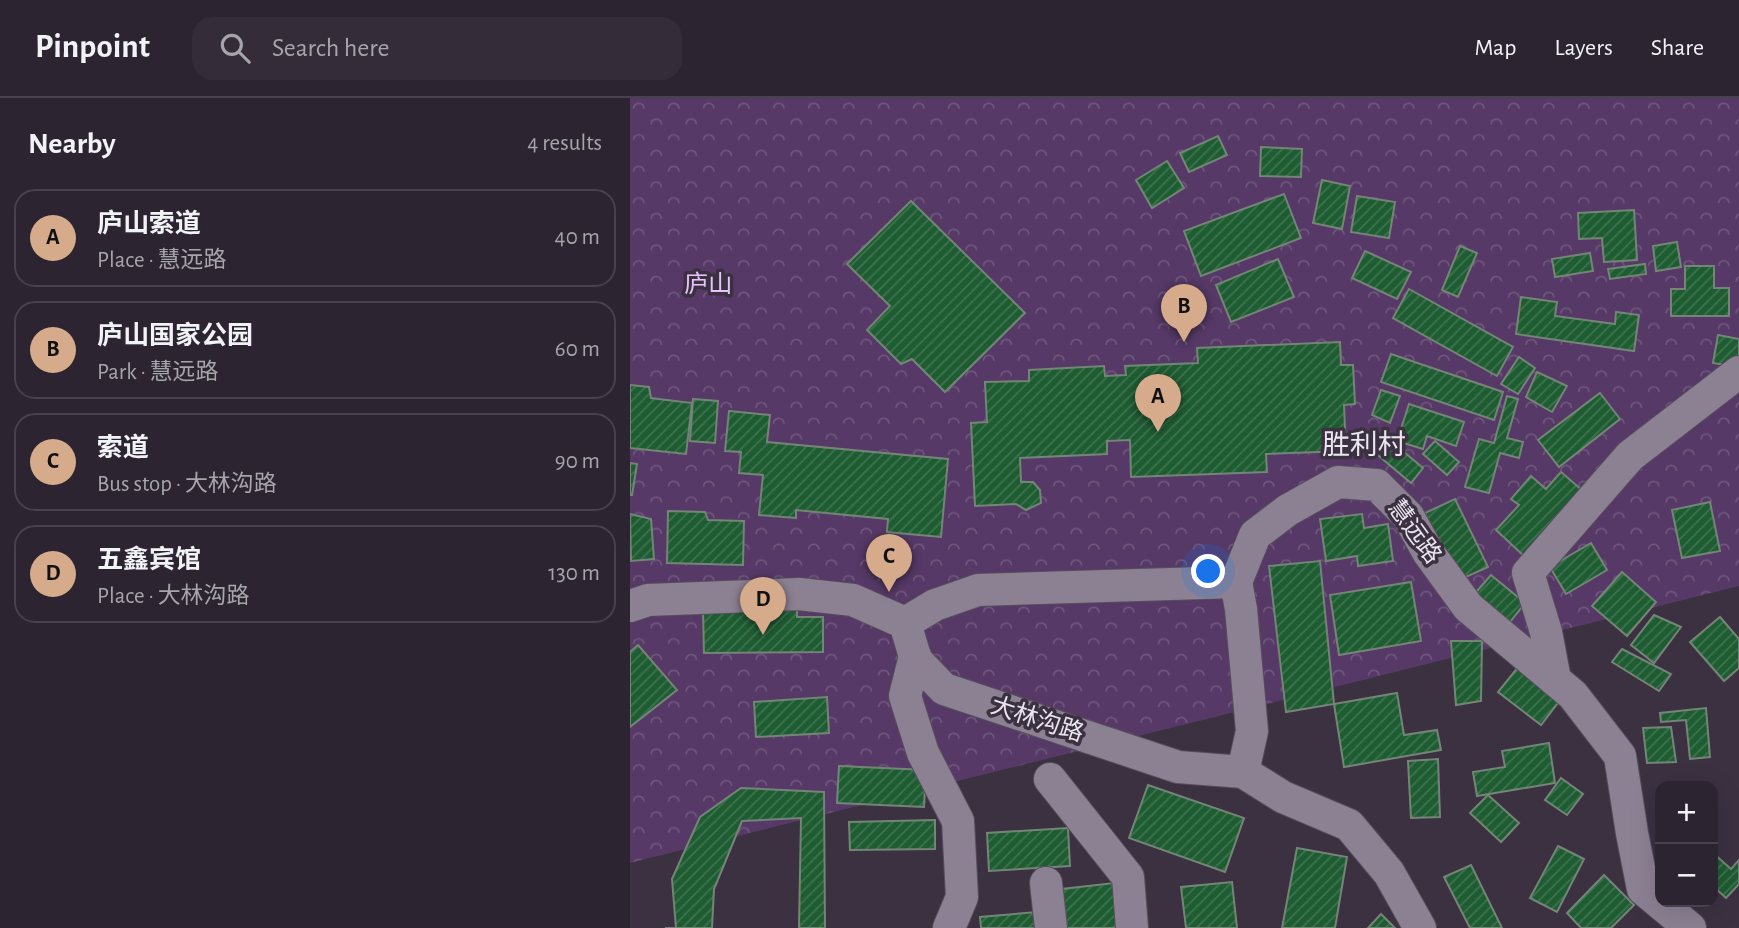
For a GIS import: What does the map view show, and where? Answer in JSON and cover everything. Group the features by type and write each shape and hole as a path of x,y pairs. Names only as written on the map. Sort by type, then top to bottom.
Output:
{"street":[{"path":"1555,680 1546,632 1528,573 1630,456 1739,372"},
{"name":"慧远路","path":"1236,582 1255,536 1288,510 1338,482 1377,485 1408,516 1428,552 1468,607 1573,695 1620,756 1643,889 1690,928"},
{"path":"630,606 648,600 799,594 853,600 905,623 935,606 978,590 1236,582 1252,731 1243,772"},
{"name":"大林沟路","path":"905,623 916,660 944,689 1178,767 1243,772 1283,797 1349,825 1389,873 1420,928"},
{"path":"915,656 905,696 923,753 958,821 962,897 949,928"},
{"path":"1050,779 1128,877 1132,928"},
{"path":"1046,883 1051,928"}],"green space":[{"name":"庐山","path":"630,98 1739,98 1739,586 630,863"}],"building":[{"path":"1218,136 1227,155 1189,172 1180,153"},
{"path":"1261,147 1302,149 1301,177 1260,176"},
{"path":"1167,161 1184,188 1152,208 1136,180"},
{"path":"1322,180 1350,186 1342,229 1313,223"},
{"path":"1284,194 1301,238 1201,276 1184,231"},
{"path":"1357,196 1395,202 1389,238 1351,232"},
{"path":"911,201 1025,313 945,392 912,359 901,364 867,330 890,306 847,264"},
{"path":"1634,210 1637,260 1604,262 1602,238 1579,239 1578,213"},
{"path":"1677,242 1681,267 1656,271 1653,246"},
{"path":"1460,246 1477,253 1458,297 1442,290"},
{"path":"1365,251 1411,272 1397,299 1352,278"},
{"path":"1590,253 1593,271 1555,277 1552,259"},
{"path":"1278,259 1294,297 1231,322 1216,285"},
{"path":"1645,264 1646,274 1610,279 1608,269"},
{"path":"1685,266 1714,266 1714,288 1729,288 1729,316 1671,316 1671,289 1685,289"},
{"path":"1409,289 1513,347 1497,376 1393,318"},
{"path":"1521,297 1557,302 1555,316 1615,324 1616,312 1639,315 1634,351 1516,334"},
{"path":"1718,335 1739,339 1737,367 1713,363"},
{"path":"1340,342 1341,365 1353,365 1355,404 1344,405 1346,451 1266,454 1267,472 1131,477 1130,440 1107,441 1107,454 1020,458 1021,482 1033,482 1040,490 1041,503 1026,510 1016,504 975,506 971,423 987,422 985,382 1029,381 1029,370 1104,366 1105,376 1126,375 1125,366 1198,363 1197,348"},
{"path":"1391,354 1503,392 1494,420 1381,382"},
{"path":"1519,357 1535,368 1518,394 1501,384"},
{"path":"1537,372 1567,386 1552,412 1526,397"},
{"path":"630,385 649,387 651,398 692,403 686,454 630,448"},
{"path":"1381,390 1400,396 1390,423 1372,415"},
{"path":"1600,393 1620,419 1559,467 1538,440"},
{"path":"1507,396 1518,399 1507,438 1523,442 1519,458 1500,453 1489,493 1465,487 1479,439 1494,443"},
{"path":"693,399 718,401 715,443 690,441"},
{"path":"1409,404 1464,422 1456,446 1427,436 1423,449 1397,441"},
{"path":"729,411 770,415 767,442 948,459 941,537 887,532 888,519 796,510 796,518 759,515 763,475 739,473 741,452 725,451"},
{"path":"1385,436 1423,468 1411,483 1373,451"},
{"path":"1435,441 1459,462 1447,475 1423,454"},
{"path":"630,463 637,464 632,495 630,495"},
{"path":"1561,472 1583,491 1525,557 1496,530 1519,505 1511,499 1531,476 1546,489"},
{"path":"1455,499 1488,567 1457,581 1425,513"},
{"path":"1710,502 1720,551 1682,558 1672,510"},
{"path":"668,511 705,512 708,520 744,521 743,565 667,563"},
{"path":"630,514 651,519 654,559 631,561"},
{"path":"1362,514 1364,528 1388,524 1393,561 1358,566 1357,556 1326,561 1320,519"},
{"path":"1591,543 1607,570 1566,594 1550,567"},
{"path":"1320,561 1334,704 1286,712 1269,566"},
{"path":"1622,572 1656,602 1627,636 1592,606"},
{"path":"1491,575 1525,603 1506,627 1471,598"},
{"path":"1411,582 1421,641 1339,655 1330,595"},
{"path":"797,605 797,617 823,617 823,652 704,653 703,611"},
{"path":"1654,615 1681,627 1654,663 1631,645"},
{"path":"1720,617 1739,639 1739,668 1724,681 1690,642"},
{"path":"1451,641 1482,641 1481,701 1456,705"},
{"path":"638,645 677,690 630,727 630,652"},
{"path":"1622,649 1671,674 1659,691 1612,662"},
{"path":"1519,666 1561,699 1541,725 1498,692"},
{"path":"1397,693 1404,735 1437,730 1441,750 1344,767 1334,704"},
{"path":"827,697 829,733 756,737 754,702"},
{"path":"1706,708 1710,757 1690,759 1686,720 1661,722 1660,713"},
{"path":"1671,727 1676,762 1647,763 1643,728"},
{"path":"1549,743 1555,783 1477,796 1473,772 1505,767 1502,751"},
{"path":"1438,759 1440,817 1411,818 1408,761"},
{"path":"839,766 926,770 924,807 837,803"},
{"path":"1561,778 1583,794 1567,815 1545,800"},
{"path":"1148,785 1244,818 1225,872 1129,838"},
{"path":"741,788 824,792 825,928 799,928 801,818 742,821 714,889 712,928 676,928 672,879 700,817"},
{"path":"1488,795 1519,823 1501,842 1470,813"},
{"path":"935,820 935,849 850,850 849,822"},
{"path":"1068,828 1070,866 989,871 987,833"},
{"path":"1558,846 1584,859 1557,912 1530,898"},
{"path":"1297,848 1347,857 1335,928 1282,928"},
{"path":"1718,857 1731,869 1739,860 1739,884 1726,898 1718,891"},
{"path":"1471,865 1502,928 1470,928 1444,877"},
{"path":"1604,875 1634,905 1611,928 1581,928 1567,913"},
{"path":"1232,882 1237,928 1186,928 1181,887"},
{"path":"1114,883 1119,928 1067,928 1062,889"},
{"path":"1037,912 1039,928 981,928 980,917"},
{"path":"1381,914 1395,928 1368,928"}],"place":[{"name":"庐山国家公园","path":"1184,342"},
{"name":"庐山索道","path":"1158,432"},
{"name":"索道","path":"889,592"},
{"name":"五鑫宾馆","path":"763,635"}],"district":[{"name":"胜利村","path":"1364,446"}]}
